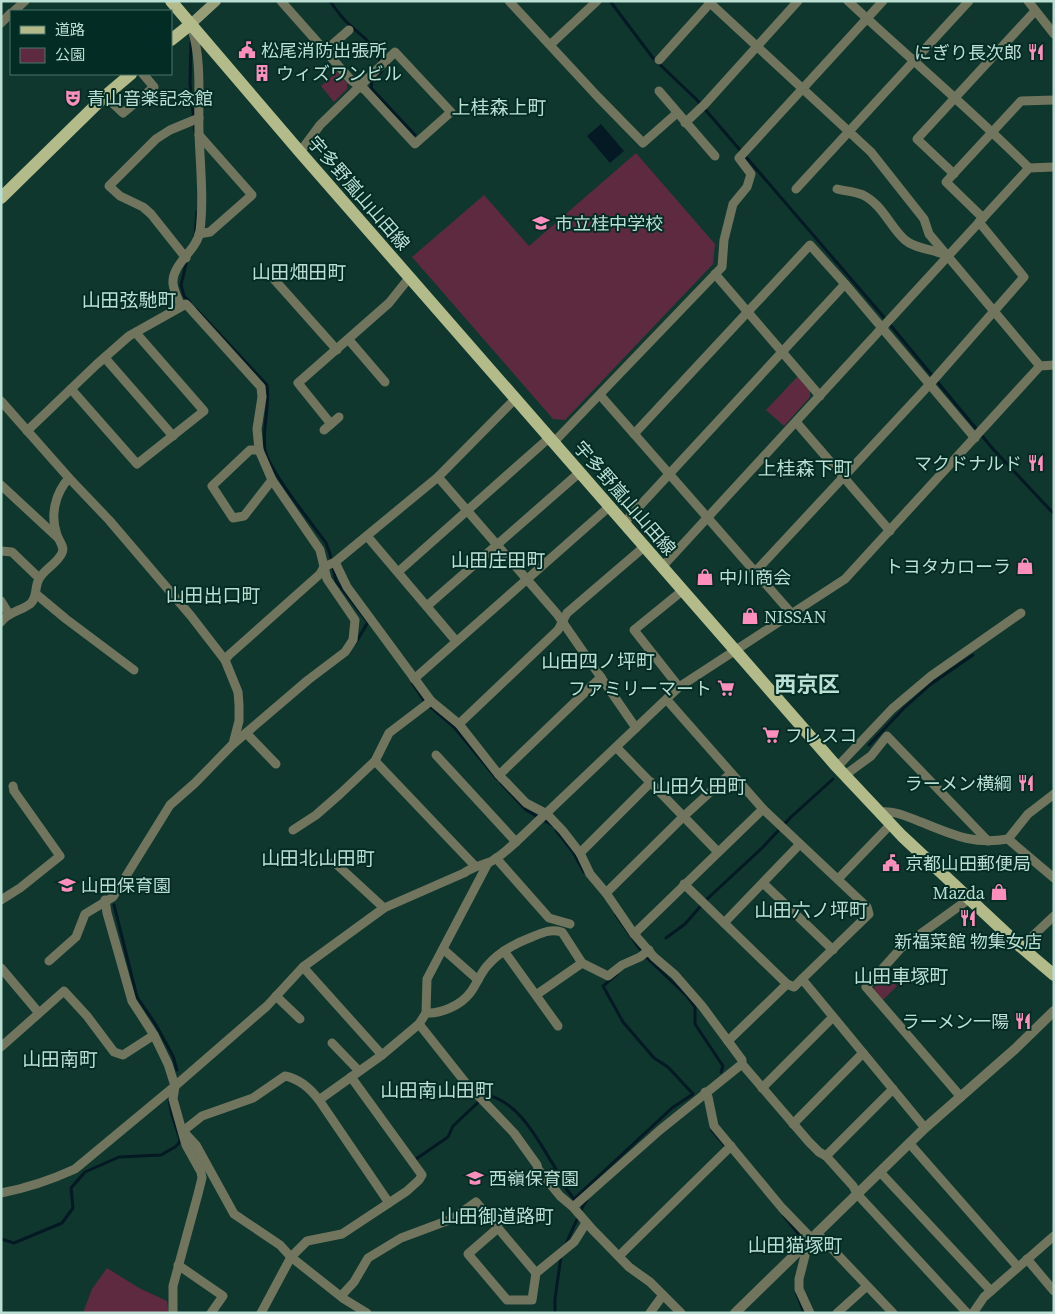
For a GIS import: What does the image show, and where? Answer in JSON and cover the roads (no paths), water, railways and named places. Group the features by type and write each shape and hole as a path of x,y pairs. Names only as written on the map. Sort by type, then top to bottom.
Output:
{"main road":[{"name":"宇多野嵐山山田線","path":"171,1 579,473 841,771 891,824 969,899 1054,975"},
{"path":"172,39 216,1"},
{"path":"1,198 105,96 130,75"}],"street":[{"path":"14,10 24,1"},
{"path":"281,1 325,51 359,86 365,90 415,144 451,112 396,52 359,86 320,125 300,152"},
{"path":"509,1 643,143 677,113"},
{"path":"550,45 598,1"},
{"path":"686,123 798,1"},
{"path":"848,1 1029,168"},
{"path":"398,572 551,440 600,395 722,267 724,240 733,204 747,187 751,174 739,158 884,1"},
{"path":"796,189 848,130 969,1"},
{"path":"1028,1 1054,34"},
{"path":"659,60 710,2 871,152 924,219 930,234 1040,366"},
{"path":"954,174 917,139 1035,11"},
{"path":"181,306 173,285 174,273 196,244 201,215 202,166 196,44 191,24"},
{"path":"325,51 349,30"},
{"path":"105,96 123,113 154,87 144,75"},
{"path":"659,91 715,156"},
{"path":"755,572 930,384 1024,276 981,220 946,182 1021,101 1054,100"},
{"path":"186,258 151,214 143,207 120,196 109,186 156,140 170,130 199,118"},
{"path":"199,134 252,196 210,232 199,234"},
{"path":"662,568 1029,168 1054,167"},
{"path":"837,190 862,194 876,203 906,241 917,246 936,250 948,256"},
{"path":"634,434 810,245 975,438"},
{"path":"715,274 820,396"},
{"path":"272,277 337,350"},
{"path":"339,417 327,427 298,384 390,303 410,278"},
{"path":"624,524 845,284"},
{"path":"27,431 129,336 186,304 261,387 262,397 257,429 259,450 272,480 320,550 327,579 355,620 353,640 345,652 308,680 232,745 195,783 170,804 113,897 85,914 76,937 49,961"},
{"path":"72,389 136,464 204,411 136,333"},
{"path":"349,340 385,382"},
{"path":"105,358 173,436"},
{"path":"1,1193 24,1189 75,1169 267,1006 303,967 384,908 492,860 516,842 679,687 845,579 1040,366 1054,364"},
{"path":"600,395 792,614"},
{"path":"226,660 229,655 320,574 324,567 336,562 438,477 515,399"},
{"path":"1,401 109,520 226,660 238,692 239,705 239,721 232,745"},
{"path":"796,422 890,530"},
{"path":"259,450 250,450 212,486 234,518 244,516 272,480"},
{"path":"427,606 579,473"},
{"path":"438,477 498,544 563,622 636,728"},
{"path":"1,622 4,617 29,604 35,598 39,578 62,553 63,548 57,537 53,520 55,505 62,485 69,478"},
{"path":"1,485 57,537"},
{"path":"414,679 609,507"},
{"path":"367,536 456,641"},
{"path":"459,724 558,630 567,613 644,547"},
{"path":"1,551 12,552 39,578"},
{"path":"336,562 347,587 430,700 459,724 499,775 526,803 546,814 563,831 580,853 590,874 606,892 634,934 675,975 702,1006 742,1060 742,1064 762,1088 819,1152 826,1156 853,1186 858,1195 967,1313"},
{"path":"679,687 634,630 682,590"},
{"path":"36,594 134,670"},
{"path":"1,601 10,614"},
{"path":"841,771 892,709 931,676 1021,613"},
{"path":"499,775 601,677"},
{"path":"293,830 316,815 375,761 389,733 430,700"},
{"path":"667,700 763,809 867,907 870,914 794,987 788,984 684,884"},
{"path":"246,734 276,764"},
{"path":"841,771 871,756 887,736 988,841"},
{"path":"617,748 718,852"},
{"path":"436,755 516,842"},
{"path":"375,761 475,866"},
{"path":"606,892 731,773"},
{"path":"580,853 650,782"},
{"path":"1,900 20,888 60,856 14,791 13,786"},
{"path":"1008,840 1028,814 1054,794"},
{"path":"634,934 763,809"},
{"path":"880,812 888,811 900,814 975,841 1008,840 1054,878"},
{"path":"838,879 891,824"},
{"path":"724,923 800,844"},
{"path":"492,860 549,918 570,924"},
{"path":"319,1100 382,1055 419,1024 426,1013 426,980 492,860"},
{"path":"334,862 384,908"},
{"path":"762,883 833,950"},
{"path":"961,1097 866,987 901,948 969,899"},
{"path":"106,900 107,913 132,1001 154,1035 168,1064 175,1086 173,1099 186,1145 201,1172 202,1178 173,1286 173,1313"},
{"path":"1021,947 1054,916"},
{"path":"426,1013 446,1010 458,1003 469,994 487,966 504,951 513,945 552,930 562,932 582,963 608,976 640,957 648,950"},
{"path":"443,949 478,980"},
{"path":"504,951 558,1026"},
{"path":"536,995 582,963"},
{"path":"303,967 382,1055"},
{"path":"1,968 39,1013"},
{"path":"802,979 925,1128"},
{"path":"728,1041 788,984"},
{"path":"1,1047 64,991 87,1016 114,1052 123,1054 154,1035"},
{"path":"276,996 300,1019"},
{"path":"735,1313 925,1128 1015,1049 1054,1011"},
{"path":"762,1088 833,1017"},
{"path":"419,1024 465,1082 514,1133 538,1169 560,1196 573,1207 629,1267 650,1282 682,1313"},
{"path":"332,1043 360,1071"},
{"path":"793,1124 863,1053"},
{"path":"573,1207 705,1092 742,1064"},
{"path":"183,1131 202,1116 253,1098 285,1076 296,1078 313,1092 390,1203"},
{"path":"261,1313 291,1257 307,1241 342,1234 407,1191 422,1175 352,1077"},
{"path":"826,1156 893,1089"},
{"path":"705,1092 708,1097 714,1126 782,1208 867,1286 891,1312"},
{"path":"183,1131 196,1145 234,1214 280,1245 291,1257 367,1313"},
{"path":"910,1144 1018,1267"},
{"path":"619,1256 731,1146"},
{"path":"880,1172 991,1292"},
{"path":"342,1296 354,1282 368,1258 401,1238 452,1218 476,1202 536,1273"},
{"path":"498,1228 468,1254 507,1300 532,1300 536,1273 574,1242 586,1223"},
{"path":"973,1313 991,1292 1054,1236"},
{"path":"810,1313 799,1289 798,1279 813,1237"},
{"path":"1027,1259 1054,1291"},
{"path":"178,1265 223,1296 212,1313"},
{"path":"837,1313 867,1286"},
{"path":"650,1313 663,1295"}],"water":[{"path":"601,124 624,151 610,163 587,136"}],"waterway":[{"path":"330,1 342,17 377,52 382,71 372,81 371,88 415,135"},
{"path":"610,1 653,58 697,100 882,315 993,449 1054,514"},
{"path":"191,42 190,84 195,131"},
{"path":"195,236 197,212"},
{"path":"187,260 181,285 184,296 190,302"},
{"path":"196,309 267,385 268,401 264,442 268,459 291,496 326,543 336,581 367,621"},
{"path":"355,644 368,622"},
{"path":"869,745 904,708 931,684 973,655"},
{"path":"411,681 425,702 454,727 497,779"},
{"path":"666,938 685,924 706,900 833,779"},
{"path":"501,783 526,810 552,825"},
{"path":"556,830 573,852 584,872"},
{"path":"114,905 137,997 156,1025 173,1056 177,1070"},
{"path":"616,915 644,955 687,996 695,1007 695,1024 723,1066 721,1072"},
{"path":"416,1159 448,1137 453,1126 486,1095 509,1105 519,1114 556,1169 556,1175 574,1199 672,1108 693,1094 668,1067 654,1058 623,1022 603,986 617,974"},
{"path":"1,1239 14,1243 62,1223 73,1208 71,1188 85,1172 119,1157 161,1155 175,1147 180,1139 169,1099"},
{"path":"711,1127 727,1148"},
{"path":"565,1246 587,1200"},
{"path":"784,1216 801,1237 802,1244"},
{"path":"555,1313 561,1256"},
{"path":"797,1294 804,1313"}],"place":[{"name":"松尾消防出張所","path":"247,50"},
{"name":"にぎり長次郎","path":"1036,52"},
{"name":"ウィズワンビル","path":"262,73"},
{"name":"青山音楽記念館","path":"73,98"},
{"name":"市立桂中学校","path":"541,223"},
{"name":"マクドナルド","path":"1036,463"},
{"name":"トヨタカローラ","path":"1025,566"},
{"name":"中川商会","path":"705,577"},
{"name":"NISSAN","path":"750,616"},
{"name":"ファミリーマート","path":"726,688"},
{"name":"フレスコ","path":"771,735"},
{"name":"ラーメン横綱","path":"1026,783"},
{"name":"京都山田郵便局","path":"891,863"},
{"name":"山田保育園","path":"67,885"},
{"name":"Mazda","path":"999,892"},
{"name":"新福菜館 物集女店","path":"968,918"},
{"name":"ラーメン一陽","path":"1023,1021"},
{"name":"西嶺保育園","path":"475,1178"}],"district":[{"name":"上桂森上町","path":"499,107"},
{"name":"山田畑田町","path":"299,272"},
{"name":"山田弦馳町","path":"129,300"},
{"name":"上桂森下町","path":"805,468"},
{"name":"山田庄田町","path":"498,560"},
{"name":"山田出口町","path":"213,595"},
{"name":"山田四ノ坪町","path":"598,661"},
{"name":"西京区","path":"807,684"},
{"name":"山田久田町","path":"699,786"},
{"name":"山田北山田町","path":"318,858"},
{"name":"山田六ノ坪町","path":"811,910"},
{"name":"山田車塚町","path":"901,976"},
{"name":"山田南町","path":"60,1059"},
{"name":"山田南山田町","path":"437,1090"},
{"name":"山田御道路町","path":"497,1216"},
{"name":"山田猫塚町","path":"795,1245"}]}
